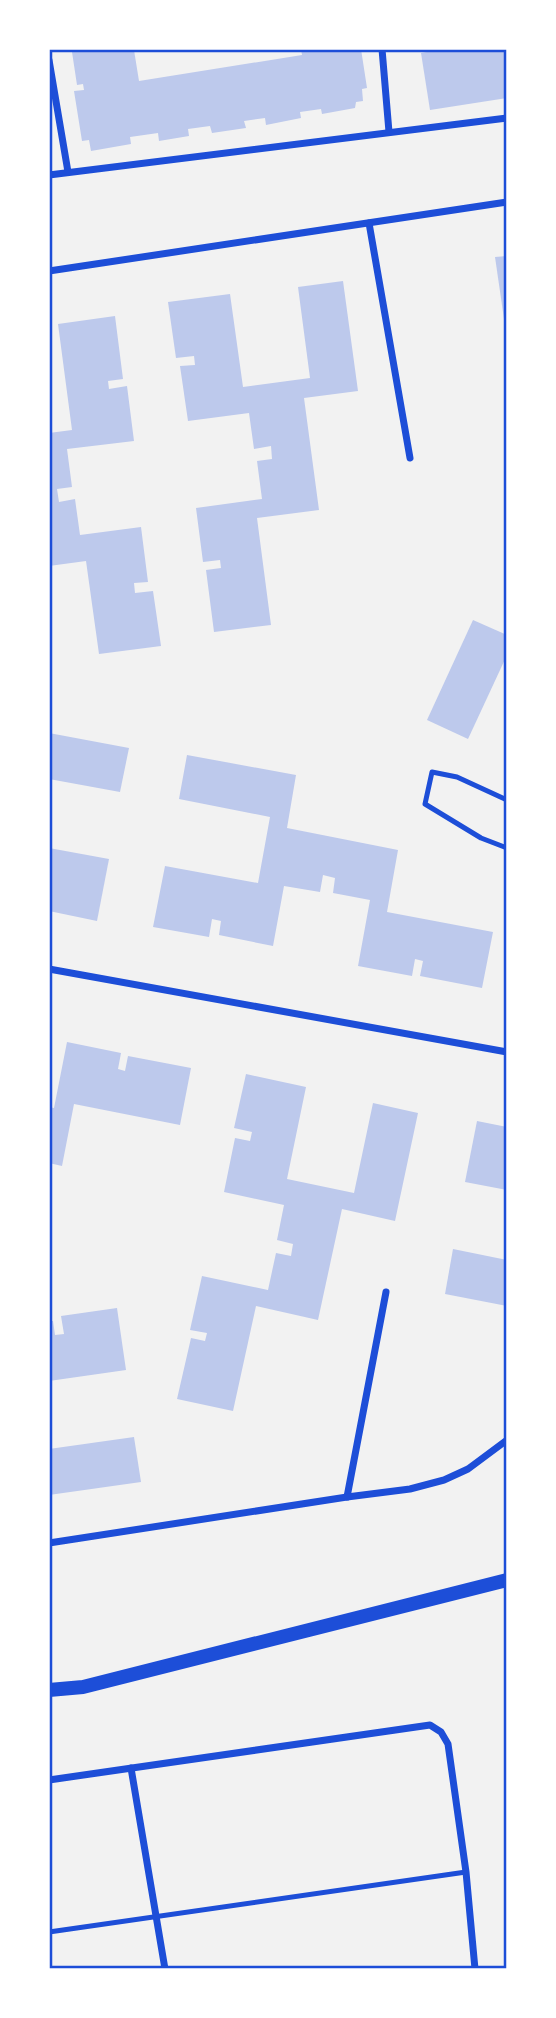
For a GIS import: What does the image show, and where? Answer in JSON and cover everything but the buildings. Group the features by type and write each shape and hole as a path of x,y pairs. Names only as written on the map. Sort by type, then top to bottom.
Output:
{"main road":[{"path":"49,1690 83,1687 507,1580"}],"street":[{"path":"382,49 389,132"},
{"path":"49,61 68,172"},
{"path":"49,175 507,118"},
{"path":"49,271 507,202"},
{"path":"369,223 410,458"},
{"path":"49,969 507,1052"},
{"path":"347,1497 386,1292"},
{"path":"49,1543 410,1489 468,1469 507,1440"},
{"path":"49,1780 430,1725 441,1732 448,1744 466,1872 475,1969"},
{"path":"131,1768 165,1969"}],"lane":[{"path":"507,800 457,777 432,772 425,804 481,838 507,848"},
{"path":"49,1932 466,1872"}]}
